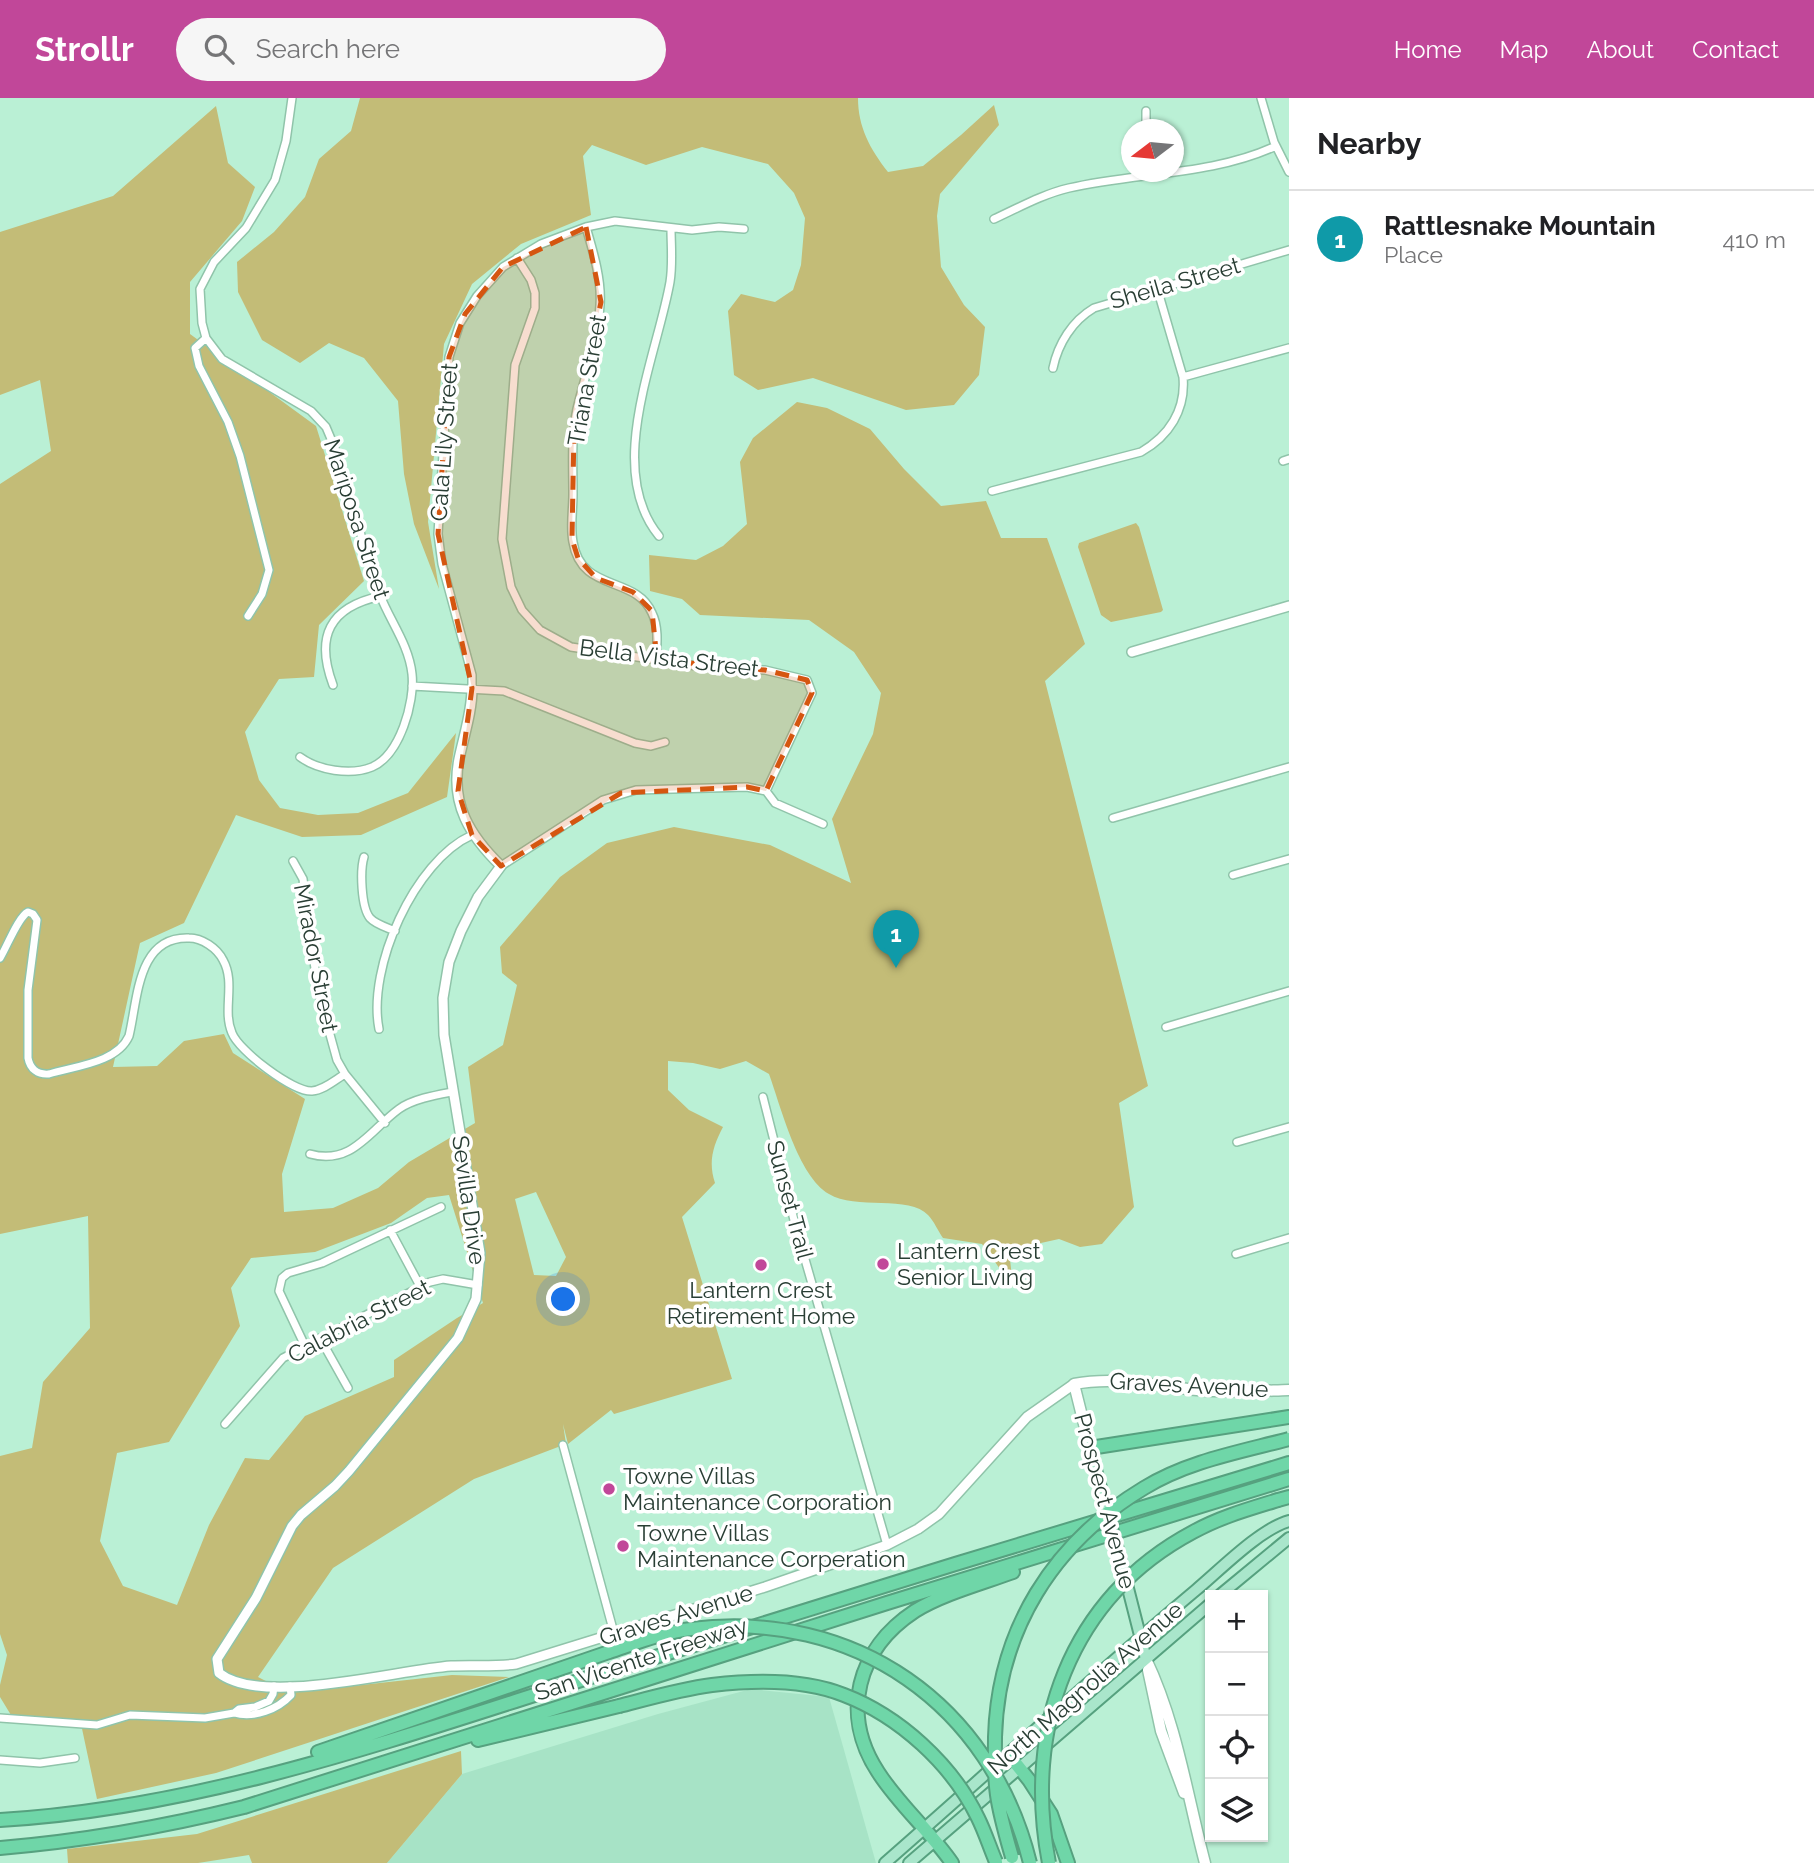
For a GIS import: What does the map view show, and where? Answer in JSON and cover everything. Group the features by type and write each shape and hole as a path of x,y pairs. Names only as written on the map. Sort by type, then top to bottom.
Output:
{"highway":[{"path":"1090,1448 1289,1417"},
{"path":"1013,1860 997,1795 995,1769 999,1695 1009,1651 1042,1583 1063,1554 1092,1524 1144,1487 1196,1465 1289,1439"},
{"name":"San Vicente Freeway","path":"0,1819 119,1808 202,1792 413,1733 873,1589 1289,1463"},
{"name":"San Vicente Freeway","path":"0,1848 91,1839 182,1822 309,1788 1289,1479"},
{"path":"1049,1863 1040,1782 1043,1751 1050,1716 1064,1672 1088,1628 1118,1589 1146,1562 1167,1547 1215,1521 1283,1498"},
{"path":"952,1863 878,1773 861,1737 856,1706 865,1666 876,1647 896,1625 923,1607 1138,1525"},
{"path":"202,1792 609,1651 690,1629 748,1626 809,1634 866,1656 922,1689 939,1703 981,1752 1004,1789 1030,1863"},
{"path":"450,1742 482,1739 713,1685 748,1683 811,1686 844,1695 899,1726 927,1749 962,1791 978,1817 997,1863"},
{"path":"1009,1755 1051,1814 1068,1863"}],"main road":[{"name":"Graves Avenue","path":"1074,1384 1092,1380 1115,1380 1238,1393 1289,1390"},
{"name":"Prospect Avenue","path":"1074,1384 1142,1636 1161,1731 1175,1774 1191,1809 1205,1863"},
{"name":"North Magnolia Avenue","path":"885,1863 1142,1636 1251,1544 1289,1521"},
{"path":"1226,1590 1289,1538"},
{"name":"North Magnolia Avenue","path":"909,1863 1205,1608"}],"street":[{"path":"248,616 262,594 269,570 240,456 228,422 199,366 195,348 206,338 202,323 200,289 214,262 246,228 275,180 286,141 292,98"},
{"path":"1261,98 1276,146 1289,172"},
{"path":"1146,111 1146,119"},
{"path":"1184,169 1233,162 1276,146"},
{"path":"994,219 1057,191 1121,179"},
{"name":"Cala Lily Street","path":"501,866 472,835 461,810 457,782 458,763 472,701 472,675 442,564 438,534 449,357 455,334 471,305 503,267 541,244 586,227 615,221 671,228 744,229"},
{"name":"Triana Street","path":"586,227 601,302 598,328 574,430 573,546 581,564 590,574 633,592 652,611 656,627 656,660"},
{"path":"659,536 647,522 641,500 635,468 634,442 640,404 671,279 671,228"},
{"name":"Sheila Street","path":"1054,369 1067,335 1083,315 1106,303 1289,250"},
{"name":"Bella Vista Street","path":"517,258 531,280 536,301 534,316 515,365 503,513 502,539 514,595 533,624 562,643 710,668 765,670 807,680 812,693 774,780 766,791"},
{"path":"992,491 1141,452 1167,430 1177,416 1185,392 1184,377 1157,288"},
{"name":"Mariposa Street","path":"206,338 222,359 305,407 326,427 381,596 407,652 412,674 412,686 399,740 381,762 361,770 346,770 313,766 300,757"},
{"path":"1184,377 1289,348"},
{"path":"333,685 326,664 326,637 329,630 351,607 381,596"},
{"path":"1132,652 1289,606"},
{"path":"412,686 504,691 635,743 651,746 665,742"},
{"path":"1113,818 1289,767"},
{"name":"Sevilla Drive","path":"290,1686 254,1686 225,1678 219,1673 217,1659 250,1608 292,1526 349,1471 458,1338 471,1314 478,1285 480,1253 444,1035 443,998 449,962 478,897 501,866 603,800 621,793 636,790 747,787 766,791"},
{"path":"766,791 775,803 823,824"},
{"path":"379,1029 375,1012 377,990 385,956 406,905 430,868 462,840 472,835"},
{"path":"364,857 360,870 366,911 371,920 395,931"},
{"path":"1233,875 1289,859"},
{"name":"Mirador Street","path":"293,861 303,879 318,991 337,1060 345,1074 385,1123"},
{"path":"0,958 21,917 25,913 33,914 37,920 29,990 28,1058 34,1070 41,1074 109,1057 120,1050 130,1036 148,958 163,943 190,938 202,941 222,958 230,986 231,1033 249,1055 302,1090 318,1090 345,1074"},
{"path":"1166,1027 1289,991"},
{"path":"310,1154 324,1158 346,1152 385,1123 400,1108 453,1092"},
{"name":"Sunset Trail","path":"763,1097 796,1228 887,1545"},
{"path":"1237,1142 1289,1127"},
{"path":"305,1346 279,1291 282,1278 288,1273 322,1264 441,1207"},
{"path":"390,1230 419,1286"},
{"path":"1236,1254 1289,1238"},
{"name":"Calabria Street","path":"225,1424 283,1358 419,1286 443,1279 478,1285"},
{"path":"320,1338 348,1388"},
{"name":"Graves Avenue","path":"290,1686 451,1666 516,1664 765,1587 887,1545 918,1529 939,1514 1027,1417 1074,1384"},
{"path":"563,1445 614,1633"},
{"path":"234,1713 239,1709 269,1702 274,1686"},
{"path":"0,1718 97,1725 130,1715 205,1718 234,1713 241,1715 281,1706 291,1695 290,1686"},
{"path":"0,1760 40,1763 75,1758"}],"highlighted area":[{"path":"586,227 601,302 574,430 572,539 578,558 596,578 633,592 652,611 657,660 765,670 807,680 812,693 766,791 747,787 621,793 501,866 472,835 458,791 472,688 438,534 449,357 465,314 503,267"}],"shaded area":[{"path":"360,98 858,98 860,119 866,137 888,172 923,166 994,105 999,125 940,194 937,216 941,267 964,305 985,327 979,375 954,405 906,410 813,378 758,390 734,375 728,311 741,294 775,302 793,290 801,265 805,218 794,193 768,164 702,147 646,165 592,145 583,156 591,215 521,244 472,284 444,344 428,522 439,589 414,524 404,474 398,401 364,358 329,343 300,363 262,340 238,292 237,262 274,232 305,197 319,159 351,131"},
{"path":"216,106 228,163 255,187 242,221 190,282 190,334 316,426 364,581 319,625 314,677 279,679 245,732 259,780 280,808 318,815 358,813 408,793 456,733 447,797 361,835 302,837 236,815 184,923 140,943 113,1067 157,1066 184,1041 224,1034 233,1053 305,1099 282,1174 284,1212 333,1208 378,1188 409,1162 475,1123 468,1067 503,1045 517,985 502,973 500,947 560,877 607,843 674,827 770,845 851,883 832,819 873,734 881,693 854,652 809,620 700,615 682,599 650,591 649,555 696,560 723,546 747,524 740,462 753,438 797,402 827,408 870,429 904,469 941,506 986,501 1001,538 1047,538 1085,644 1045,681 1148,1086 1119,1103 1134,1207 1102,1244 1080,1247 1059,1239 1009,1250 1013,1287 982,1244 943,1238 930,1217 920,1209 840,1199 818,1185 808,1172 792,1140 769,1074 746,1061 720,1069 668,1061 668,1090 689,1110 723,1127 713,1154 715,1183 682,1217 732,1379 614,1414 611,1410 568,1444 563,1424 566,1444 474,1479 333,1568 258,1677 289,1693 452,1675 509,1677 216,1773 97,1799 81,1724 14,1720 0,1697 7,1655 0,1634 0,1456 32,1448 43,1382 90,1328 88,1216 0,1234 0,484 51,451 40,380 0,395 0,232 113,196","holes":["536,1192 566,1257 556,1276 534,1275 515,1199","449,1195 483,1303 394,1360 394,1377 305,1416 269,1460 245,1458 209,1525 177,1605 123,1586 100,1541 117,1453 169,1442 240,1326 231,1288 251,1258 315,1252 391,1223 427,1198"]},
{"path":"1136,523 1163,610 1111,622 1101,615 1078,547 1079,543"},
{"path":"751,1689 829,1697 876,1863 387,1863 462,1774 658,1714"},
{"path":"461,1751 462,1774 387,1863 252,1863 249,1855 198,1863 68,1863 67,1849 197,1834"}],"place":[{"name":"Rattlesnake Mountain","path":"896,968"},
{"name":"Lantern Crest Senior Living","path":"883,1264"},
{"name":"Lantern Crest Retirement Home","path":"761,1265"},
{"name":"Towne Villas Maintenance Corporation","path":"609,1489"},
{"name":"Towne Villas Maintenance Corperation","path":"623,1546"}]}
